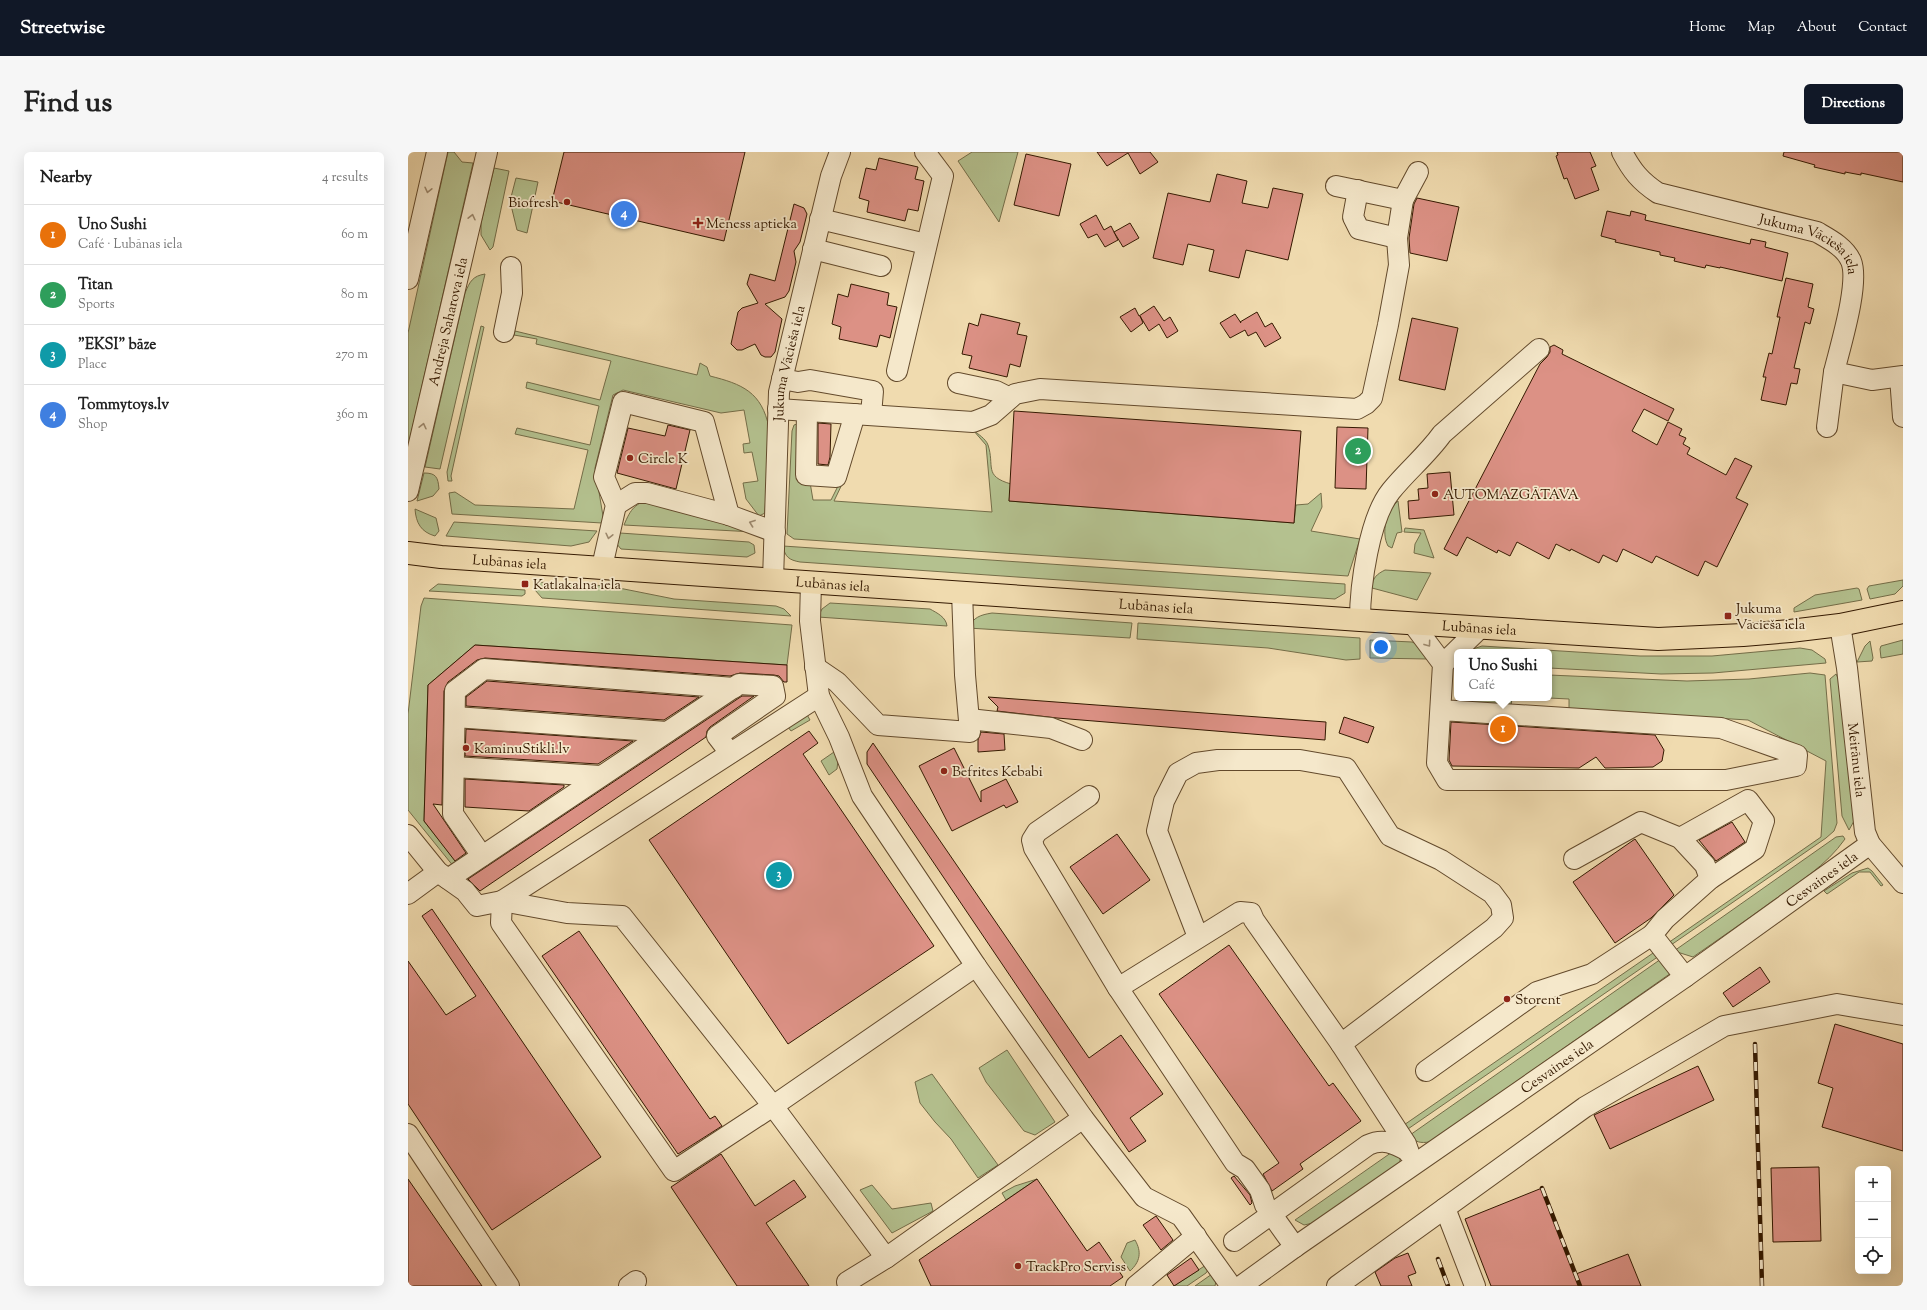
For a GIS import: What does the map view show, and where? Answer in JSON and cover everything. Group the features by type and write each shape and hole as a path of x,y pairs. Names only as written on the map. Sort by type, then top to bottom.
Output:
{"main road":[{"name":"Lubānas iela","path":"408,553 448,558 602,567 1413,624 1658,639 1743,635 1840,625 1903,612"}],"street":[{"path":"408,279 437,152"},
{"name":"Andreja Saharova iela","path":"408,491 487,152"},
{"name":"Jukuma Vācieša iela","path":"773,580 778,409 782,379 820,219 838,152"},
{"path":"897,372 943,176 925,152"},
{"name":"Jukuma Vācieša iela","path":"1622,152 1629,166 1642,182 1658,193 1816,232 1838,245 1851,261 1854,283 1834,372 1828,427"},
{"path":"778,409 973,422 991,415 1015,394 1040,389 1357,409 1366,404 1372,398 1399,265 1397,238 1403,200 1418,172"},
{"path":"1336,186 1403,200"},
{"path":"1358,190 1353,217 1359,229 1397,238"},
{"path":"820,219 926,244"},
{"path":"813,249 881,266"},
{"path":"504,332 512,293 511,267"},
{"path":"1360,620 1360,601 1376,517 1390,492 1430,451 1442,434 1539,349"},
{"path":"1834,372 1872,380 1902,376 1903,417"},
{"path":"782,379 798,382 810,380 873,391 836,477 806,475 807,411"},
{"path":"958,383 996,391 1010,398"},
{"path":"602,567 616,505 604,477 623,402 704,422 729,515"},
{"path":"616,505 635,493 647,493 729,515 775,532"},
{"path":"811,582 810,621 819,696 839,737 862,796 976,966 1083,1118 1144,1197 1181,1216 1231,1286"},
{"path":"815,667 837,682 878,725 970,732 962,592"},
{"path":"1413,624 1443,664 1437,763 1447,780 1726,780 1796,766 1796,755 1721,728 1441,710"},
{"name":"Meirānu iela","path":"1840,625 1848,675 1863,821 1870,844 1902,881"},
{"path":"1458,649 1480,628"},
{"path":"1443,664 1454,653"},
{"path":"482,856 453,814 455,691 484,669 734,688"},
{"path":"408,894 482,856 739,684 773,686 775,696 718,736 730,753"},
{"path":"408,835 443,875 465,891 477,906 502,901 819,696"},
{"path":"455,717 667,732"},
{"path":"969,718 1051,728 1082,740"},
{"path":"1198,938 1157,831 1164,801 1178,773 1196,763 1218,760 1300,760 1346,768 1390,836 1441,860 1492,893 1501,905 1503,918 1494,928 1341,1044"},
{"path":"454,767 601,776"},
{"path":"1089,796 1037,832 1032,840 1034,848 1118,988 1235,1163 1245,1169 1260,1190 1269,1210 1295,1246"},
{"path":"1426,1071 1537,992 1592,974 1652,935 1665,919 1710,879 1755,849 1764,821 1748,800 1680,838"},
{"path":"1574,859 1641,822 1680,838 1705,865 1710,879"},
{"name":"Cesvaines iela","path":"1242,1286 1412,1157 1684,976 1870,844"},
{"path":"502,901 501,922 674,1171 773,1106 976,966"},
{"path":"502,901 567,913 622,916 773,1106 886,1258"},
{"path":"1118,988 1240,912 1251,913 1254,920 1341,1044 1406,1144 1412,1157"},
{"path":"1652,935 1684,976"},
{"path":"1341,1285 1444,1208 1585,1107 1724,1026 1837,1004 1903,1015"},
{"path":"850,1286 847,1282 886,1258 1083,1118"},
{"path":"408,1134 509,1286"},
{"path":"1234,1241 1269,1210 1376,1141 1387,1142 1412,1157"},
{"path":"1444,1208 1475,1286"},
{"path":"1136,1286 1196,1236"}],"green space":[{"path":"448,152 454,152 462,162 473,163 408,447 408,333"},
{"path":"972,152 1018,152 999,222 958,161"},
{"path":"494,168 509,171 493,247 490,250 481,235 481,223"},
{"path":"516,178 538,182 527,233 517,230 510,201"},
{"path":"485,274 440,469 425,467 465,293 472,280"},
{"path":"481,326 484,327 451,476 452,481 448,481 447,472"},
{"path":"515,331 697,375 700,363 707,367 710,376 741,386 756,398 766,416 769,428 765,513 759,516 746,499 743,483 758,481 752,452 744,453 743,444 750,443 744,410 721,413 623,390 613,395 595,468 603,516 602,523 452,514 449,493 455,492 475,505 574,509 588,450 515,434 517,428 590,445 599,406 526,388 527,382 600,400 611,361 536,344 537,339 514,335"},
{"path":"800,423 813,500 831,500 842,478 845,478 834,501 992,512 986,445 973,430 982,437 988,445 993,474 1002,481 1011,484 1009,501 1294,523 1296,505 1308,504 1321,493 1322,507 1311,531 1360,539 1348,576 794,539 787,534 792,431 794,425"},
{"path":"424,473 436,476 439,489 433,496 417,501"},
{"path":"652,498 754,532 624,525 634,507 641,502"},
{"path":"1398,501 1402,532 1397,533 1392,548 1388,546 1386,541 1385,529 1390,510"},
{"path":"415,509 436,518 439,531 435,536 426,532 420,526"},
{"path":"454,522 597,531 589,542 571,546 446,536"},
{"path":"1405,528 1424,530 1434,558 1414,553 1415,544 1421,533 1404,532"},
{"path":"620,533 749,542 754,545 755,553 747,557 621,549 616,543"},
{"path":"783,546 1345,584 1345,593 1335,599 800,562 788,557"},
{"path":"1385,570 1431,573 1417,600 1372,588 1376,577"},
{"path":"1903,580 1903,586 1895,594 1870,599 1867,589 1869,586"},
{"path":"536,582 609,586 674,599 776,606 784,609 791,616 542,598 535,590"},
{"path":"438,584 525,590 525,594 522,596 429,591"},
{"path":"1857,588 1859,589 1862,600 1794,612 1794,608 1815,595"},
{"path":"424,598 792,625 787,665 475,645 428,685 424,821 457,863 454,867 408,810 408,714 421,606"},
{"path":"830,603 930,609 945,620 947,626 818,617 822,609"},
{"path":"992,613 1132,623 1130,638 968,628 978,617"},
{"path":"1138,623 1360,638 1360,659 1346,660 1268,648 1137,639"},
{"path":"1370,640 1412,642 1421,646 1428,659 1370,658"},
{"path":"1903,640 1903,654 1881,658 1881,646"},
{"path":"1870,641 1873,658 1872,661 1857,662 1865,646"},
{"path":"1482,646 1529,649 1473,649"},
{"path":"1800,648 1812,650 1825,659 1826,663 1713,673 1661,674 1552,668 1552,650 1640,656 1712,656"},
{"path":"1810,673 1825,675 1837,823 1834,831 1826,838 1671,945 1668,943 1821,837 1826,761 1748,720 1569,709 1569,699 1552,698 1552,675 1687,681 1749,679"},
{"path":"1836,674 1840,682 1854,821 1849,830 1842,816 1830,679"},
{"path":"1464,701 1512,701 1511,706 1466,704"},
{"path":"805,711 810,720 791,731 785,723"},
{"path":"834,752 838,760 837,769 829,775 821,761"},
{"path":"1843,836 1845,839 1837,849 1811,874 1693,957 1674,951 1836,837"},
{"path":"1868,868 1883,885 1881,886 1870,872 1859,872 1827,894 1824,891 1852,873"},
{"path":"1656,951 1659,956 1405,1131 1401,1127"},
{"path":"1661,959 1671,973 1430,1142 1418,1142 1410,1135"},
{"path":"1007,1050 1055,1122 1035,1135 1024,1131 986,1082 979,1068"},
{"path":"932,1074 998,1165 978,1178 951,1139 920,1103 915,1082"},
{"path":"1395,1150 1400,1157 1400,1163 1313,1223 1304,1225 1295,1220"},
{"path":"1037,1179 1006,1200 1002,1193 1015,1186"},
{"path":"872,1185 892,1209 931,1203 933,1211 892,1233 860,1190"},
{"path":"1135,1240 1139,1249 1139,1257 1136,1264 1130,1271 1121,1257 1127,1243"},
{"path":"1206,1265 1210,1267 1206,1273 1187,1286 1174,1286"},
{"path":"1212,1274 1216,1281 1215,1286 1195,1286"}],"building":[{"path":"564,152 745,152 724,241 552,201"},
{"path":"1097,152 1150,152 1158,162 1140,174 1128,153 1107,166"},
{"path":"1557,152 1590,152 1596,166 1591,168 1599,190 1575,199 1567,178 1564,179 1556,156 1558,155"},
{"path":"1784,152 1903,152 1903,182 1861,173 1861,175 1845,172 1845,174 1814,167 1815,165 1783,156"},
{"path":"1026,154 1071,164 1059,216 1014,205"},
{"path":"879,158 918,167 915,179 924,181 918,211 908,209 905,221 867,212 869,201 859,198 866,168 876,170"},
{"path":"1217,174 1247,181 1242,203 1268,208 1273,188 1303,194 1288,260 1246,250 1239,278 1209,271 1214,250 1188,244 1183,265 1153,258 1168,193 1210,202"},
{"path":"1417,198 1459,207 1447,261 1410,253 1409,238 1414,204"},
{"path":"794,204 804,208 807,214 800,242 794,251 796,262 789,291 785,297 765,304 782,319 775,352 771,357 765,357 761,355 755,344 742,350 737,350 731,344 738,312 742,308 758,303 747,284 750,274 775,281"},
{"path":"1607,211 1630,216 1631,211 1646,215 1645,220 1750,244 1751,239 1766,242 1765,247 1788,253 1782,281 1720,267 1706,265 1705,268 1674,261 1675,258 1660,255 1660,252 1615,242 1616,240 1601,236"},
{"path":"1096,215 1104,230 1111,226 1118,240 1105,247 1097,234 1088,238 1080,224"},
{"path":"1130,223 1139,238 1123,247 1114,232"},
{"path":"1786,278 1813,284 1808,307 1814,309 1810,324 1805,322 1794,368 1800,369 1797,384 1791,383 1786,405 1761,400 1766,377 1763,377 1769,353 1772,354 1780,317 1777,317"},
{"path":"851,284 889,293 887,305 897,307 890,338 880,335 877,347 839,339 841,327 832,324 838,294 848,297"},
{"path":"1154,306 1164,321 1170,317 1178,331 1167,338 1159,324 1149,331 1140,316 1143,323 1131,332 1120,317 1135,308 1139,316"},
{"path":"1257,312 1265,327 1272,323 1281,338 1265,347 1256,332 1248,336 1245,330 1230,338 1220,323 1235,314 1240,322"},
{"path":"981,314 1020,323 1017,334 1027,336 1020,367 1010,364 1007,377 969,368 972,356 962,354 969,323 978,326"},
{"path":"1412,318 1458,328 1445,390 1399,380"},
{"path":"1554,345 1563,350 1562,354 1674,409 1668,421 1644,409 1632,431 1657,445 1668,422 1682,429 1679,435 1686,438 1683,444 1690,448 1687,454 1726,475 1735,458 1752,466 1736,498 1748,504 1717,567 1705,561 1698,576 1656,556 1652,563 1623,549 1617,562 1603,555 1599,563 1571,549 1570,551 1556,544 1549,559 1517,542 1510,556 1498,550 1497,553 1467,537 1457,556 1444,549 1540,364 1550,352 1550,347"},
{"path":"1014,411 1301,431 1294,523 1009,501"},
{"path":"818,423 831,424 830,457 828,465 818,464"},
{"path":"668,425 690,430 676,489 617,473 628,428 665,436"},
{"path":"1337,427 1368,428 1366,489 1335,488"},
{"name":"AUTOMAZGĀTAVA","path":"1450,472 1454,515 1409,519 1408,501 1419,500 1418,489 1428,488 1427,474"},
{"path":"475,645 787,665 787,682 784,682 779,676 774,675 740,673 730,676 485,658 477,660 448,682 444,691 442,805 433,804 466,853 455,861 424,821 428,685"},
{"path":"487,681 699,697 664,720 466,706 466,697"},
{"path":"742,696 754,696 710,727 707,731 706,737 480,891 468,879"},
{"path":"988,697 1326,722 1325,740 1057,718 997,711 998,707"},
{"path":"1344,717 1374,727 1368,743 1339,733"},
{"path":"1451,722 1655,735 1664,750 1662,761 1653,767 1605,768 1596,757 1579,768 1452,766 1449,760"},
{"path":"466,729 633,741 598,764 465,756"},
{"path":"809,731 818,743 803,754 934,946 788,1044 649,840"},
{"path":"981,732 1004,734 1005,750 978,752 978,740"},
{"path":"873,743 1089,1058 1121,1035 1163,1094 1130,1118 1146,1141 1129,1152 867,764 867,752"},
{"path":"954,748 981,802 981,791 1006,779 1018,802 1006,808 1004,805 952,831 919,766"},
{"path":"465,779 564,785 564,787 529,811 465,807"},
{"path":"1732,822 1745,842 1716,861 1699,840"},
{"path":"1117,834 1150,880 1103,914 1070,867"},
{"path":"1635,839 1674,895 1651,918 1615,943 1573,882"},
{"path":"432,909 601,1157 492,1230 408,1104 408,961 446,1015 476,996 422,916"},
{"path":"579,931 710,1119 715,1116 722,1126 678,1154 542,956"},
{"path":"1229,945 1329,1086 1333,1083 1361,1121 1300,1164 1303,1169 1272,1191 1263,1174 1279,1163 1159,994"},
{"path":"1760,967 1770,982 1733,1007 1723,993"},
{"path":"1835,1024 1903,1044 1903,1151 1822,1127 1833,1088 1818,1083"},
{"path":"1698,1066 1714,1100 1610,1149 1594,1115"},
{"path":"721,1154 755,1206 794,1180 806,1197 766,1223 809,1286 737,1286 671,1187"},
{"path":"1819,1167 1821,1241 1773,1242 1771,1168"},
{"path":"1234,1176 1250,1195 1252,1203 1250,1205 1231,1178"},
{"path":"408,1179 482,1286 408,1286"},
{"path":"1037,1179 1087,1251 1099,1242 1123,1277 1110,1286 931,1286 919,1260"},
{"path":"1542,1188 1576,1274 1628,1254 1641,1286 1491,1286 1465,1219"},
{"path":"1156,1216 1173,1240 1161,1250 1143,1225"},
{"path":"1408,1253 1416,1273 1408,1276 1412,1286 1381,1286 1375,1272 1395,1258"},
{"path":"1191,1258 1199,1270 1174,1286 1167,1275"}],"railway":[{"path":"1755,1044 1762,1286"},
{"path":"1542,1188 1580,1286"},
{"path":"1438,1259 1448,1286"}],"place":[{"name":"Biofresh","path":"567,202"},
{"name":"Tommytoys.lv","path":"624,214"},
{"name":"Mēness aptieka","path":"698,223"},
{"name":"Titan","path":"1358,451"},
{"name":"Circle K","path":"630,458"},
{"name":"AUTOMAZGĀTAVA","path":"1435,494"},
{"name":"Katlakalna iela","path":"525,584"},
{"name":"Jukuma Vācieša iela","path":"1728,616"},
{"name":"Uno Sushi","path":"1503,729"},
{"name":"KaminuStikli.lv","path":"466,748"},
{"name":"Befrites Kebabi","path":"944,771"},
{"name":"\"EKSI\" bāze","path":"779,875"},
{"name":"Storent","path":"1507,999"},
{"name":"TrackPro Serviss","path":"1018,1266"}]}
